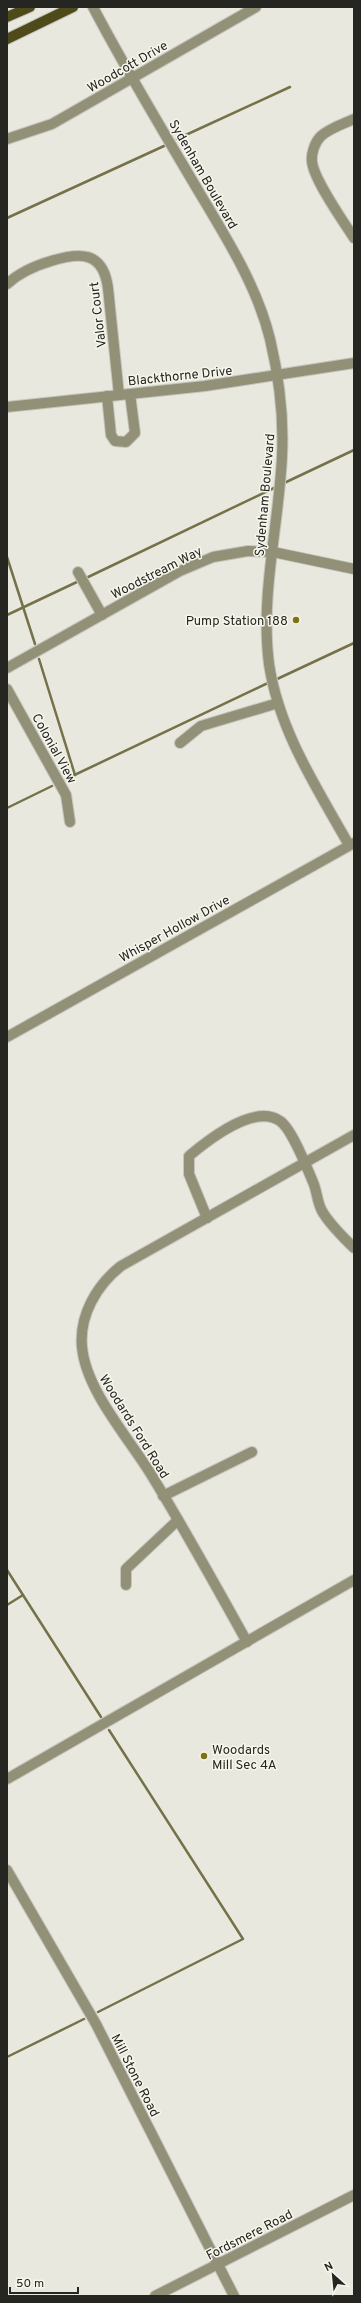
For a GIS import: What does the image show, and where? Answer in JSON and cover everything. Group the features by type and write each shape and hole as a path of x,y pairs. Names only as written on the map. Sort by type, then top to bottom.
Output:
{"main road":[{"path":"7,17 30,7"},
{"path":"7,39 73,7"}],"street":[{"name":"Sydenham Boulevard","path":"93,7 132,78 236,254 265,322 281,399 282,455 266,631 269,664 278,703 292,741 352,844"},
{"name":"Woodcott Drive","path":"7,139 52,124 256,7"},
{"path":"354,119 320,137 314,146 312,156 317,175 354,238"},
{"name":"Valor Court","path":"7,284 26,269 70,255 85,256 101,266 105,272 108,288 119,395"},
{"name":"Blackthorne Drive","path":"7,407 205,386 354,363"},
{"path":"107,396 111,435 116,441 126,442 135,433 130,394"},
{"name":"Woodstream Way","path":"7,668 202,560 228,553 272,552 354,569"},
{"path":"78,572 102,615"},
{"name":"Colonial View","path":"7,689 66,795 70,822"},
{"path":"180,743 201,726 278,703"},
{"name":"Whisper Hollow Drive","path":"7,1037 352,844"},
{"path":"207,1218 196,1196 189,1168 189,1156 208,1140 252,1117 268,1115 281,1121 305,1163 315,1186 322,1211 335,1229 354,1248"},
{"name":"Woodards Ford Road","path":"247,1642 164,1496 90,1381 82,1347 84,1327 88,1309 100,1286 117,1269 354,1135"},
{"path":"164,1496 252,1452"},
{"path":"126,1586 126,1569 178,1520"},
{"path":"7,1779 354,1580"},
{"name":"Mill Stone Road","path":"7,1870 96,2024 234,2296"},
{"name":"Fordsmere Road","path":"155,2296 354,2195"}],"waterway":[{"path":"177,139 290,87"},
{"path":"7,218 164,146"},
{"path":"282,484 354,450"},
{"path":"84,579 276,487"},
{"path":"7,557 35,644"},
{"path":"7,615 79,581"},
{"path":"275,680 354,643"},
{"path":"39,659 75,775"},
{"path":"66,779 270,682"},
{"path":"7,808 52,786"},
{"path":"7,1570 101,1717"},
{"path":"7,1605 23,1595"},
{"path":"98,2012 243,1939 109,1730"},
{"path":"7,2057 84,2019"}],"place":[{"name":"Pump Station 188","path":"296,620"},
{"name":"Woodards Mill Sec 4A","path":"204,1756"}]}
